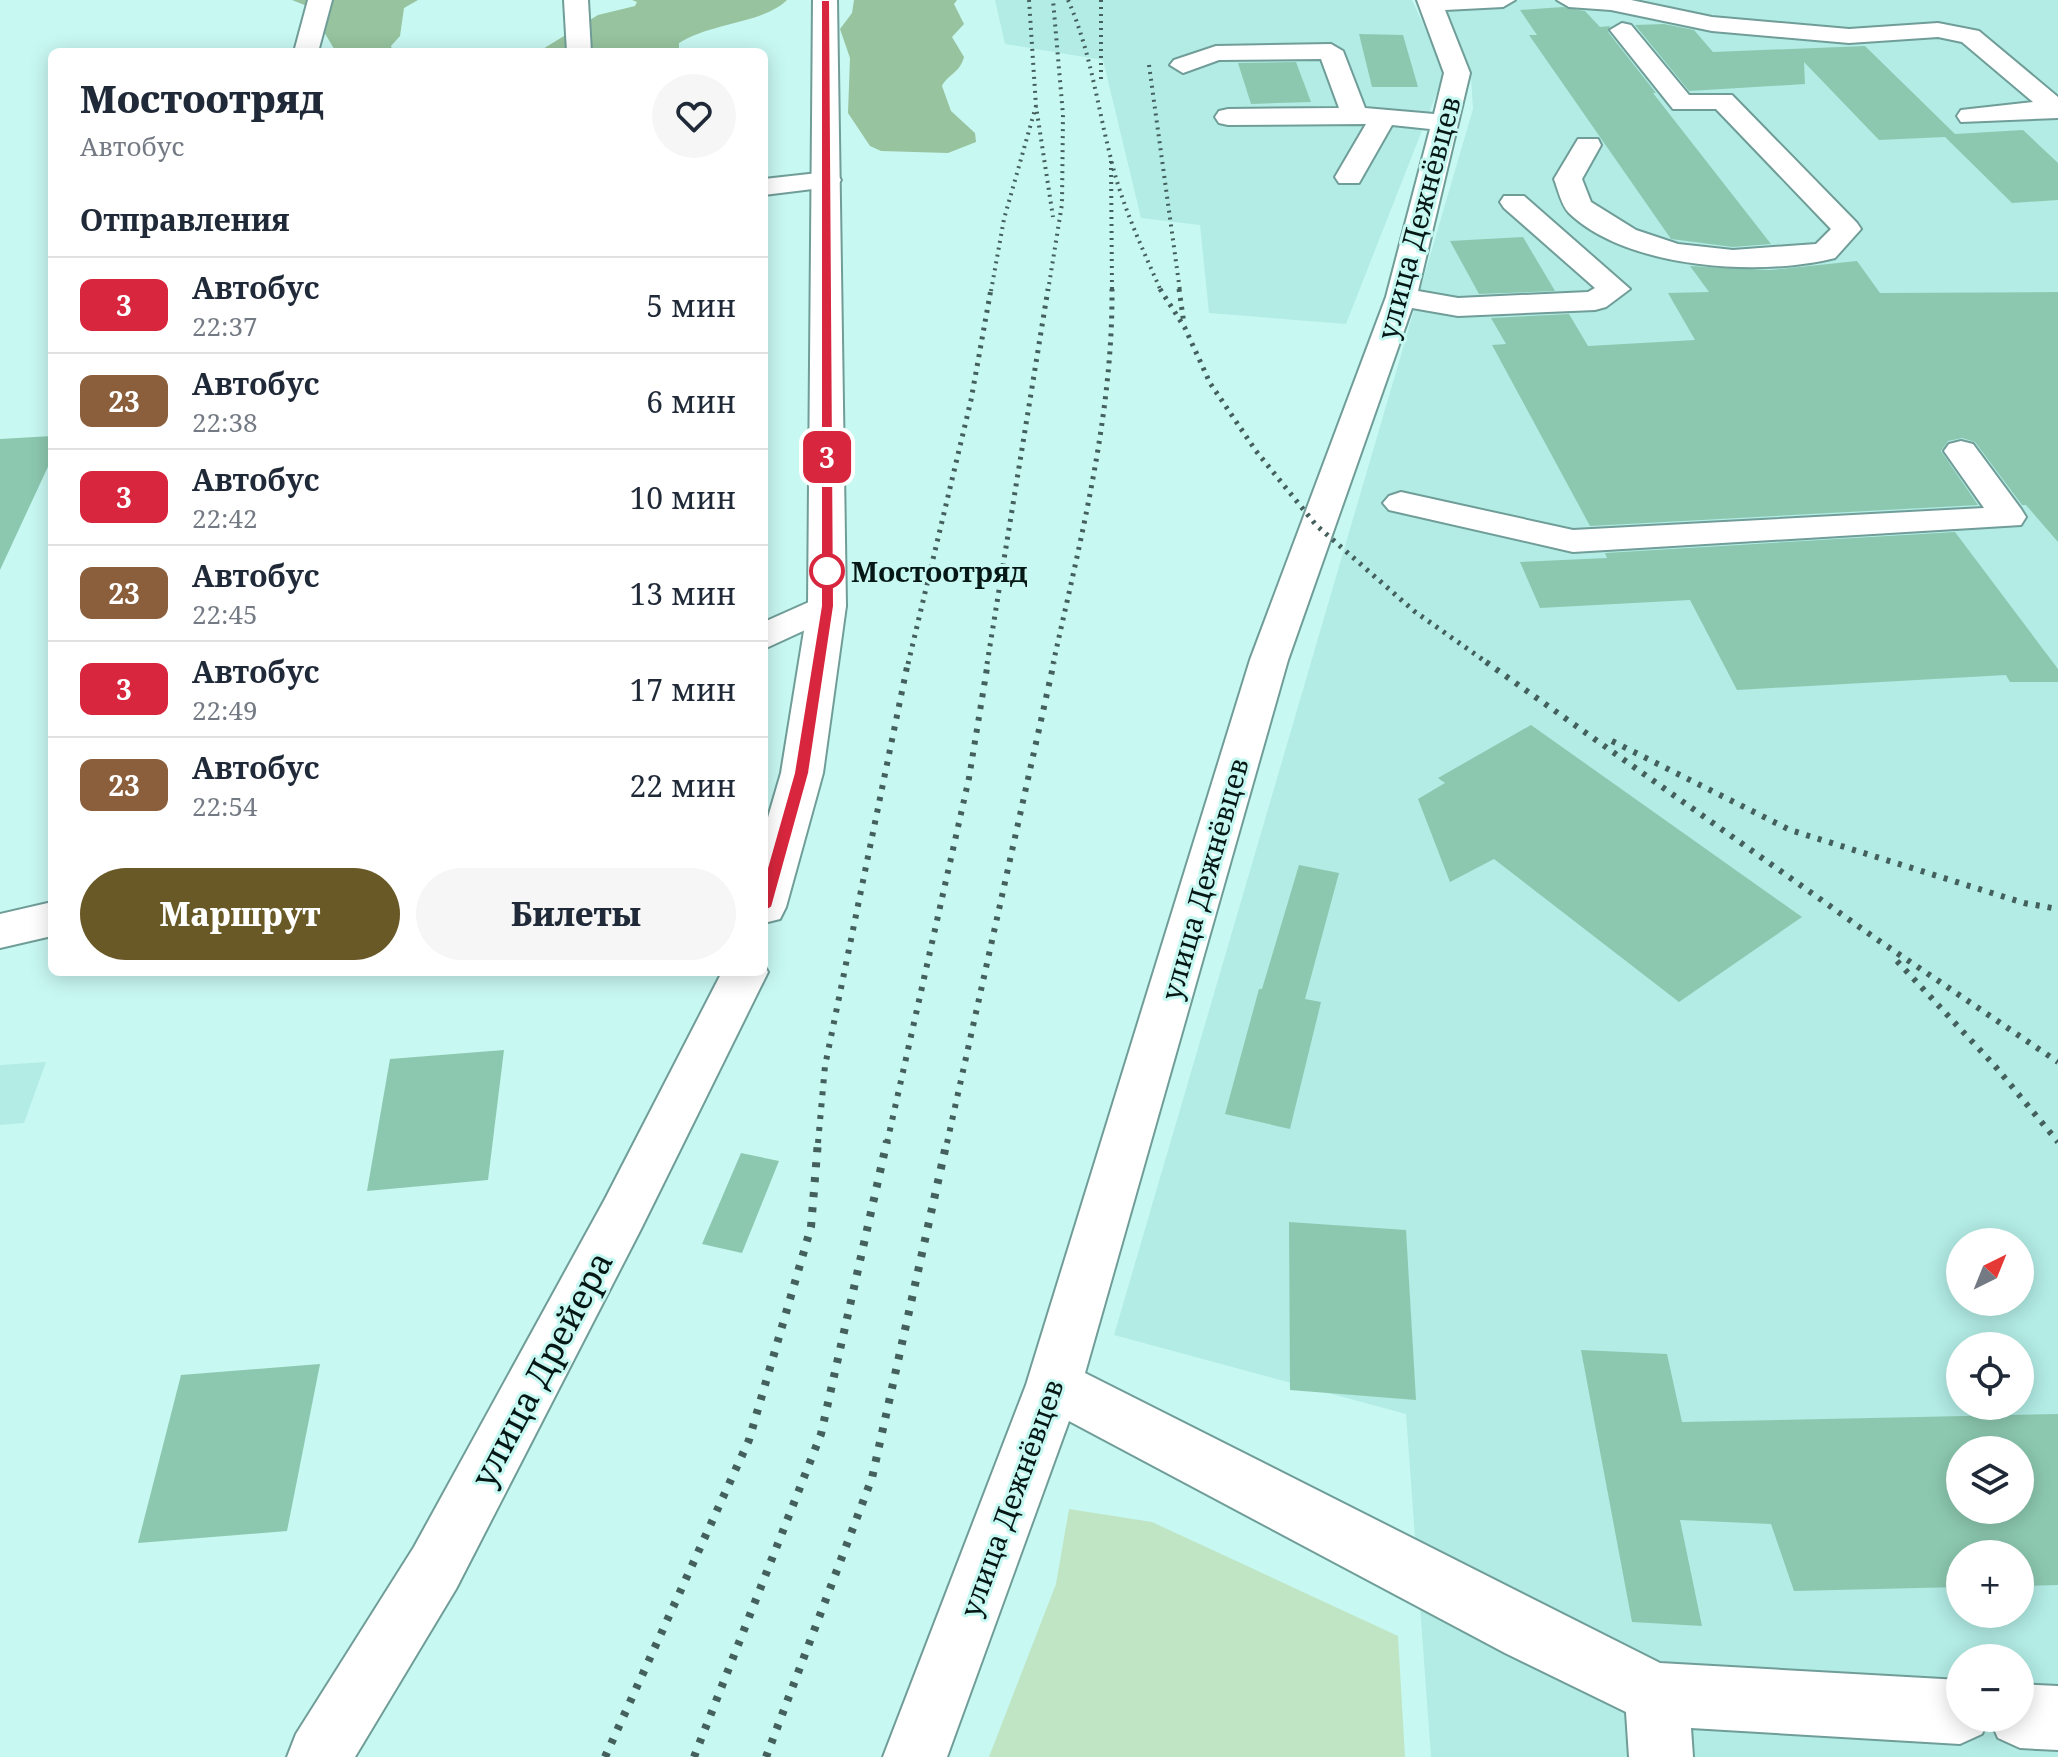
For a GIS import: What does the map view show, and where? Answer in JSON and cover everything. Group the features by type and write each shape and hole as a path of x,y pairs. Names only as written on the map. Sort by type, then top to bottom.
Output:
{"street":[{"path":"307,48 320,0"},
{"path":"576,0 579,48"},
{"path":"768,893 802,773 827,606 825,0"},
{"path":"1430,2 1503,0"},
{"path":"1569,0 1635,7 1712,24 1849,36 1938,30 1970,36 2057,109"},
{"name":"улица Дежнёвцев","path":"915,1757 1054,1385 1269,660 1401,297 1457,73 1430,2"},
{"path":"1588,145 1568,179 1579,207 1626,236 1674,252 1733,259 1825,252 1847,229 1723,101 1682,103 1622,30"},
{"path":"1183,65 1216,53 1331,51 1355,116"},
{"path":"1970,116 2057,109"},
{"path":"1349,177 1384,116"},
{"path":"1228,117 1384,116 1445,123"},
{"path":"768,187 827,180"},
{"path":"1401,297 1458,307 1595,301 1615,289 1514,202"},
{"path":"1401,503 1573,541 2008,517 1961,451"},
{"path":"768,635 827,606"},
{"path":"0,931 48,920"},
{"name":"улица Дрейера","path":"319,1757 435,1568 623,1214 743,976"},
{"path":"1054,1385 1513,1624 1656,1694 1946,1711"},
{"path":"1656,1694 1661,1757"},
{"path":"2034,1717 2058,1718"}],"shaded area":[{"path":"995,0 1412,0 1445,72 1346,324 1209,313 1200,225 1141,218 1103,60 1005,44"},
{"path":"1438,0 2058,0 2058,1757 1431,1757 1406,1414 1114,1335 1473,109 1471,78"},
{"path":"46,1062 24,1123 0,1125 0,1065"}],"green space":[{"path":"292,0 418,0 404,8 400,36 392,48 334,48 324,32 322,12"},
{"path":"632,0 787,0 765,14 692,36 679,43 679,48 544,48 598,15 635,6 637,2"},
{"path":"854,0 957,0 954,4 964,24 952,37 964,57 960,67 942,86 951,111 975,133 976,142 948,153 881,151 870,146 848,113 850,58 840,29 852,13"},
{"path":"1069,1509 1152,1522 1398,1636 1405,1757 989,1757 1056,1584"}],"building":[{"path":"1563,7 1585,11 1600,27 1610,26 1608,32 1656,93 1653,93 1771,244 1733,247 1671,239 1529,35 1537,35 1520,10"},
{"path":"1664,24 1694,30 1713,52 1865,46 1955,134 2023,130 2058,163 2058,200 2012,203 1945,137 1879,140 1804,62 1805,84 1689,91 1635,25"},
{"path":"1359,34 1403,35 1418,87 1372,87"},
{"path":"1296,62 1311,102 1251,104 1238,63"},
{"path":"1523,237 1555,291 1479,294 1450,241"},
{"path":"1857,261 1880,293 2058,292 2058,542 2026,505 2022,505 1975,442 1962,438 1948,441 1941,451 1978,505 1590,526 1492,345 1506,344 1491,318 1569,314 1588,346 1695,340 1668,293 1709,292 1690,266 1770,270"},
{"path":"48,436 48,467 0,570 0,439"},
{"path":"1955,532 2058,669 2058,682 2010,682 2006,675 1737,690 1690,600 1540,608 1520,562 1607,558 1605,553"},
{"path":"1531,725 1802,917 1679,1002 1494,859 1450,882 1418,799 1445,783 1438,778"},
{"path":"1299,865 1339,873 1305,999 1321,1002 1290,1129 1225,1114 1259,989 1262,989"},
{"path":"504,1050 488,1180 367,1191 390,1059"},
{"path":"741,1153 779,1161 742,1253 702,1244"},
{"path":"1289,1222 1406,1230 1416,1400 1290,1390"},
{"path":"1581,1350 1667,1354 1682,1422 1946,1416 1946,1420 2034,1420 2034,1415 2058,1414 2058,1585 2034,1586 2034,1540 1946,1540 1946,1587 1794,1591 1771,1524 1680,1520 1702,1626 1632,1622"},
{"path":"320,1364 287,1531 138,1543 181,1375"}],"railway":[{"path":"1029,0 1036,106"},
{"path":"1048,291 1062,204 1063,115 1053,0"},
{"path":"1068,0 1088,59 1120,192 1160,290"},
{"path":"1101,0 1101,79"},
{"path":"1149,65 1180,291"},
{"path":"991,291 1004,219 1036,106"},
{"path":"1036,106 1053,217"},
{"path":"1111,161 1112,290"},
{"path":"908,664 971,400 991,289"},
{"path":"987,664 1048,289"},
{"path":"1179,289 1184,324"},
{"path":"1053,664 1101,431 1111,336 1112,290"},
{"path":"1160,290 1185,328 1210,383 1256,451 1316,525 1414,611 1489,664"},
{"path":"818,1143 825,1066 908,662"},
{"path":"887,1143 969,778 988,662"},
{"path":"947,1143 1054,662"},
{"path":"1486,662 1875,938 2058,1062"},
{"path":"1612,741 1790,830 2024,903 2058,909"},
{"path":"1897,961 1995,1066 2058,1142"},
{"path":"605,1757 749,1440 811,1227 818,1141"},
{"path":"694,1757 821,1434 887,1141"},
{"path":"766,1757 872,1478 947,1141"}],"bus line":[{"name":"3","path":"768,893 802,773 827,606 825,0"}],"place":[{"name":"Мостоотряд","path":"827,571"}]}
